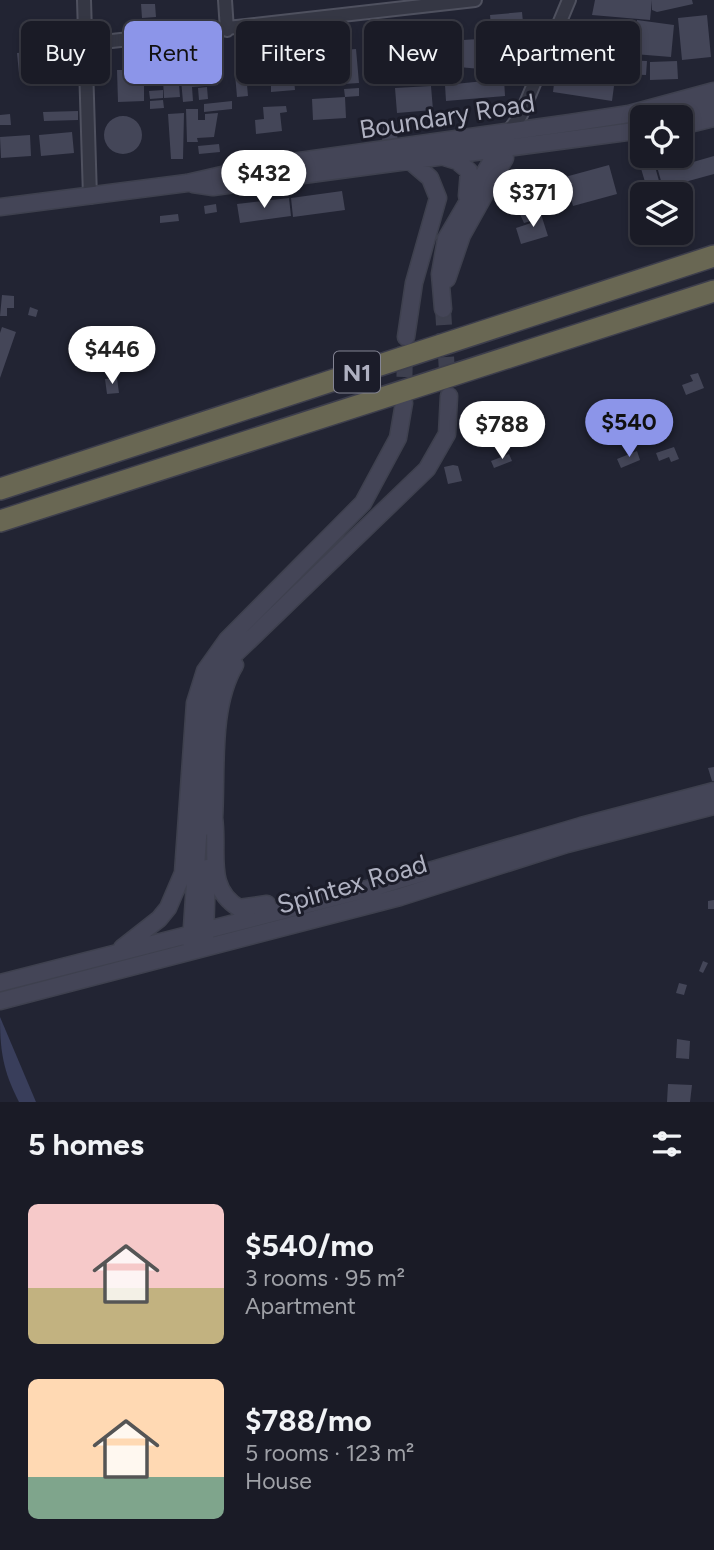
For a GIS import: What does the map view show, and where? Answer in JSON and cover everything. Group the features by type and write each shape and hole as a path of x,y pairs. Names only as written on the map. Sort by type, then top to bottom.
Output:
{"highway":[{"name":"N1","path":"0,489 714,256"},
{"name":"N1","path":"0,521 714,291"},
{"path":"462,373 523,364 714,306"}],"main road":[{"name":"Boundary Road","path":"0,207 187,183 257,167 374,153 517,125 629,114 714,91"},
{"path":"693,108 714,103"},
{"path":"693,123 714,118"},
{"path":"493,184 517,125"},
{"path":"621,131 630,128"},
{"name":"Boundary Road","path":"187,183 214,187 630,131"},
{"path":"443,291 462,235 493,184 513,163 546,144"},
{"path":"443,309 440,258 446,239 464,206 505,149"},
{"path":"438,156 457,161 469,171 469,191 464,206"},
{"path":"405,337 414,283 438,198 430,178 410,160"},
{"path":"200,952 197,933 208,704 221,671 414,483 434,459 447,434 449,396"},
{"path":"115,954 159,919 168,908 183,873 195,703 205,671 228,640 363,503 398,438 404,403"},
{"path":"279,589 306,588"},
{"path":"249,642 229,676 220,711 214,818 217,887 239,908 249,909 417,867 461,861"},
{"name":"Spintex Road","path":"0,983 197,933 461,861 581,825 714,792"},
{"name":"Spintex Road","path":"0,1001 200,952 400,897 567,844 714,806"},
{"path":"197,933 209,833 214,818"}],"street":[{"path":"84,0 84,21"},
{"path":"225,0 227,30"},
{"path":"110,42 227,30 364,7 475,0"},
{"path":"517,125 569,0"},
{"path":"86,84 90,197"}],"water":[{"path":"0,1017 36,1102 19,1102 9,1080 1,1040"}],"building":[{"path":"595,0 652,0 650,20 592,15"},
{"path":"652,0 692,0 693,4 657,12 652,10"},
{"path":"141,4 155,4 156,17 142,18"},
{"path":"522,12 523,21 491,21 490,15"},
{"path":"707,15 711,57 682,60 678,18"},
{"path":"637,20 674,25 671,57 640,54 640,21"},
{"path":"476,39 476,69 462,67 463,40"},
{"path":"350,49 356,49 359,83 350,84"},
{"path":"17,53 21,53 21,74 19,74"},
{"path":"640,61 647,61 646,75 640,75"},
{"path":"677,61 678,79 650,80 650,62"},
{"path":"117,70 124,70 124,84 144,84 144,101 118,102"},
{"path":"235,74 236,84 247,84 248,96 237,97"},
{"path":"163,84 179,84 180,97 164,98"},
{"path":"181,84 218,84 192,87 193,101 183,102"},
{"path":"294,84 295,90 271,92 271,86 266,86"},
{"path":"504,84 505,96 446,101 445,85"},
{"path":"554,84 614,86 612,101 553,92"},
{"path":"431,86 433,110 397,113 395,88"},
{"path":"207,87 208,99 199,100 198,88"},
{"path":"359,88 359,96 345,97 344,89"},
{"path":"163,90 163,98 150,99 149,91"},
{"path":"345,97 346,118 313,120 312,99"},
{"path":"163,100 164,108 150,109 150,101"},
{"path":"232,101 232,109 204,112 204,104"},
{"path":"286,106 287,112 280,113 282,131 256,134 255,120 264,119 263,107"},
{"path":"186,109 198,109 198,120 205,120 205,114 218,113 214,137 197,138 198,142 187,142"},
{"path":"78,111 78,120 44,121 43,112"},
{"path":"184,113 183,159 171,159 168,114"},
{"path":"10,114 11,125 0,125 0,115"},
{"path":"123,116 137,121 142,135 137,149 123,154 109,149 104,135 109,121"},
{"path":"384,120 394,120 398,140 382,141"},
{"path":"72,132 74,153 41,156 39,135"},
{"path":"30,135 31,156 1,158 0,137"},
{"path":"219,144 220,152 199,154 198,146"},
{"path":"714,156 714,174 685,182 661,182 657,168 693,168 693,162"},
{"path":"609,165 617,194 573,206 565,177"},
{"path":"641,168 655,168 659,182 645,182"},
{"path":"342,191 345,210 293,217 291,198"},
{"path":"289,198 291,216 240,223 237,204"},
{"path":"216,204 217,212 205,214 204,206"},
{"path":"529,208 534,220 524,223 519,212"},
{"path":"539,208 548,236 521,244 516,228 537,221 533,209"},
{"path":"178,214 179,221 160,223 160,216"},
{"path":"2,295 14,296 14,308 7,308 7,316 0,316"},
{"path":"30,307 38,310 36,317 28,315"},
{"path":"2,327 16,332 0,378 0,333"},
{"path":"698,373 704,388 686,395 682,385 693,381 690,375"},
{"path":"117,378 119,393 107,394 105,379"},
{"path":"493,413 494,419 486,420 485,415"},
{"path":"674,447 679,459 671,462 669,457 659,461 656,453"},
{"path":"637,451 640,460 621,468 617,459"},
{"path":"509,454 512,461 494,468 491,461"},
{"path":"458,466 462,481 448,484 444,467"},
{"path":"714,767 714,781 712,781 708,768"},
{"path":"714,900 714,909 708,909 708,901"},
{"path":"703,961 708,963 703,973 699,971"},
{"path":"679,983 687,985 684,995 676,993"},
{"path":"677,1039 690,1041 689,1059 676,1058"},
{"path":"668,1084 692,1085 690,1102 667,1102"}],"tunnel":[{"path":"443,309 448,387"},
{"path":"404,401 405,347"}]}
